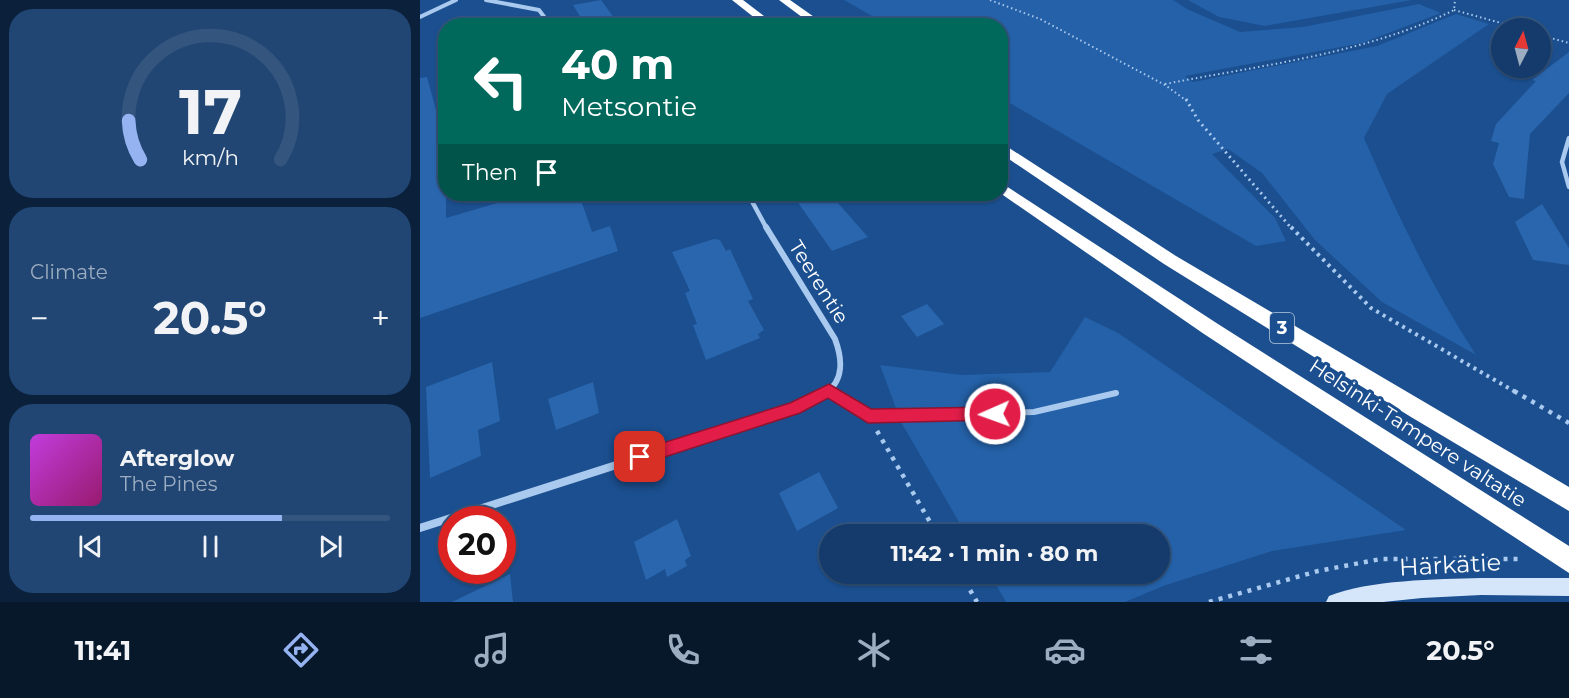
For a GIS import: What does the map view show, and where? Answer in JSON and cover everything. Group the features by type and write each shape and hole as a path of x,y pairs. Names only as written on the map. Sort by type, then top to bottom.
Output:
{"highway":[{"path":"737,0 761,18"},
{"path":"784,0 810,18"},
{"name":"Helsinki-Tampere valtatie","path":"1008,151 1170,260 1569,500"},
{"name":"Helsinki-Tampere valtatie","path":"1008,191 1221,336 1569,560"}],"main road":[{"name":"Härkätie","path":"1335,602 1368,594 1507,586 1569,587"}],"street":[{"path":"420,17 456,0"},
{"path":"486,0 539,10 546,18"},
{"path":"1569,138 1562,150 1561,158 1569,187"},
{"name":"Teerentie","path":"752,201 784,259 835,339 842,357 840,374 829,391"},
{"path":"420,528 794,408 829,391"}],"lane":[{"path":"829,391 868,416 1034,412 1116,393"}],"path":[{"path":"990,0 1041,19 1185,98 1198,120 1302,240 1371,308 1569,423"},
{"path":"1454,10 1455,0"},
{"path":"1164,85 1359,46 1428,23 1454,10 1491,20"},
{"path":"1551,38 1569,43"},
{"path":"868,416 931,524"},
{"path":"1209,602 1318,571 1381,559 1488,558"},
{"path":"966,584 977,602"}],"shaded area":[{"path":"844,0 1173,0 1187,9 1240,32 1303,27 1419,4 1441,13 1362,43 1185,76 1193,82 1377,46 1456,14 1489,24 1387,94 1364,138 1416,249 1444,303 1476,355 1382,302 1315,240 1262,173 1228,149 1212,154 1275,218 1286,241 1256,246 1008,102 1008,18 876,18"},
{"path":"1188,0 1412,0 1265,26 1219,17"},
{"path":"1085,317 1118,333 1406,530 1272,551 1170,584 1170,524 960,524 901,422 880,365 962,375 1050,372"},
{"path":"995,584 1169,584 1125,602 1006,602"}],"building":[{"path":"601,0 614,18 581,18 573,5"},
{"path":"1569,52 1569,93 1530,134 1524,199 1509,197 1493,164 1499,143 1491,141 1496,124 1536,81 1532,80 1551,78 1551,66"},
{"path":"427,77 438,117 438,201 446,201 446,218 504,201 581,201 592,232 610,226 618,251 420,318 420,78"},
{"path":"797,201 836,201 868,237 832,251"},
{"path":"1542,204 1569,248 1569,265 1533,260 1515,222"},
{"path":"714,239 720,240 726,251 730,249 753,299 748,301 764,330 758,334 760,338 706,360 693,325 697,324 685,293 690,291 672,252"},
{"path":"927,304 944,324 917,337 901,316"},
{"path":"492,362 500,421 478,430 481,456 430,478 426,387"},
{"path":"593,382 599,413 556,430 548,399"},
{"path":"819,472 838,508 797,531 779,493"},
{"path":"677,519 691,556 685,560 687,566 667,577 665,569 646,580 634,542"},
{"path":"489,584 511,584 513,602 452,602"}],"route":[{"path":"640,457 794,408 829,391 868,416 995,414"}]}
